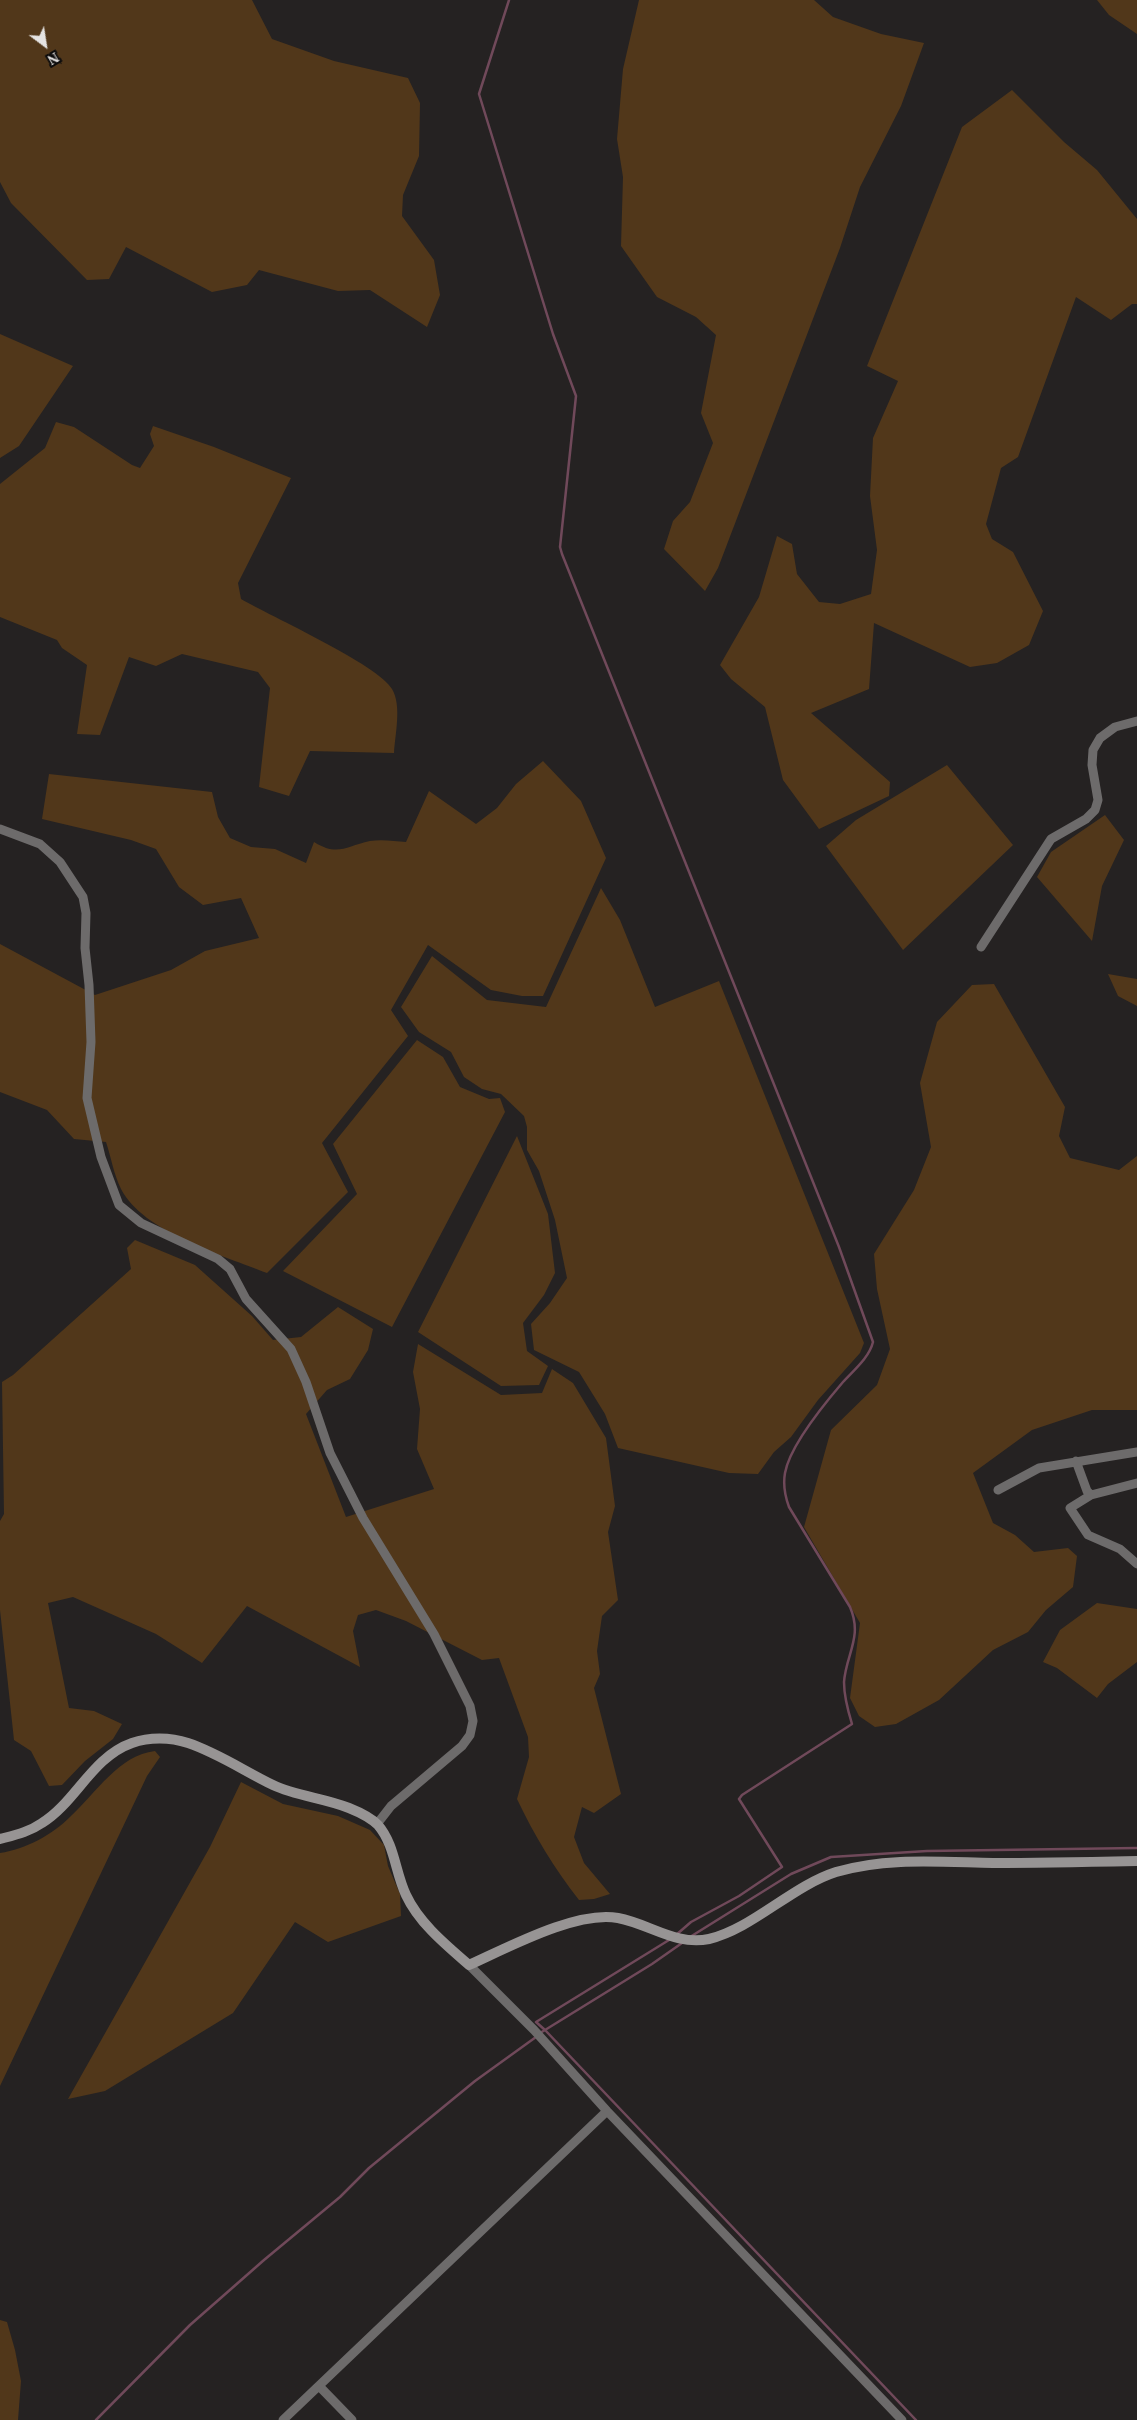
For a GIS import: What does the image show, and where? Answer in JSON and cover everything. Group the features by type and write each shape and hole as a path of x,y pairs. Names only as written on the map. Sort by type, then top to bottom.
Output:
{"street":[{"path":"981,947 1051,839 1086,819 1095,810 1098,800 1092,765 1093,750 1100,738 1115,727 1137,721"},
{"path":"0,829 40,844 60,862 83,897 86,913 85,948 90,985 91,1042 87,1098 101,1156 119,1205 141,1223 218,1259 230,1269 246,1300 291,1349 306,1382 330,1453 359,1510 434,1634 470,1706 473,1721 470,1735 462,1746 391,1806 377,1824"},
{"path":"998,1490 1039,1468 1137,1452"},
{"path":"1076,1461 1081,1477 1091,1495"},
{"path":"1062,1514 1091,1495 1137,1483"},
{"path":"1070,1508 1088,1535 1120,1549 1137,1564"},
{"path":"0,1839 24,1833 44,1823 90,1773 107,1758 130,1743 149,1738 188,1743 274,1786 361,1812 377,1824 388,1840 406,1895 421,1918 443,1942 469,1965 534,2030 607,2111 902,2420"},
{"path":"469,1965 553,1929 591,1918 617,1918 674,1938 694,1940 709,1938 742,1924 815,1880 871,1863 1137,1861"},
{"path":"284,2420 607,2111"},
{"path":"319,2386 352,2420"}],"shaded area":[{"path":"0,0 252,0 272,39 334,61 408,78 420,103 419,156 403,195 402,216 434,260 440,295 427,327 370,290 338,291 259,270 247,285 212,292 126,247 109,279 87,280 11,203 0,182"},
{"path":"639,0 814,0 833,17 881,34 924,43 901,106 860,187 840,248 718,568 705,591 664,549 673,521 690,502 713,443 701,413 716,335 696,317 657,297 621,246 623,177 617,139 623,69"},
{"path":"1097,0 1137,0 1137,34 1109,15"},
{"path":"1012,90 1064,142 1097,170 1137,219 1137,304 1132,304 1111,320 1076,297 1018,457 1001,468 986,524 992,539 1013,552 1043,611 1029,645 997,663 970,667 874,623 869,689 811,713 890,782 889,796 819,829 783,780 765,707 731,679 720,665 759,597 777,536 792,544 797,574 819,602 840,604 871,594 877,550 870,496 873,438 898,381 867,366 962,127"},
{"path":"0,334 73,366 19,446 0,458"},
{"path":"56,422 74,427 132,465 140,468 154,446 150,434 153,426 214,447 291,478 238,583 241,599 346,654 383,679 392,689 397,704 394,753 310,751 289,796 259,787 270,688 258,672 182,654 156,666 129,657 100,735 77,734 87,665 62,648 57,640 0,617 0,484 45,448"},
{"path":"543,761 581,801 606,858 543,996 522,996 491,990 428,945 391,1010 408,1036 322,1143 348,1192 267,1273 186,1241 147,1218 132,1204 121,1189 106,1142 74,1139 47,1110 0,1092 0,944 95,995 171,970 205,951 259,938 241,898 203,905 179,887 156,849 131,840 42,819 49,774 212,792 218,817 230,838 251,847 275,849 306,863 314,842 336,850 374,840 406,842 429,791 476,824 497,808 516,784"},
{"path":"947,765 1013,845 903,950 826,846 856,820"},
{"path":"1105,815 1124,840 1102,886 1092,941 1037,877 1051,852"},
{"path":"601,888 620,920 655,1007 719,981 864,1343 860,1353 818,1400 791,1437 774,1452 758,1474 729,1473 618,1448 605,1414 579,1372 534,1350 531,1324 550,1303 567,1278 555,1220 539,1171 527,1150 527,1127 524,1116 501,1094 482,1089 464,1077 451,1052 419,1032 401,1007 432,956 487,1000 546,1007"},
{"path":"1108,974 1137,979 1137,1006 1118,996"},
{"path":"994,984 1065,1107 1059,1136 1070,1158 1119,1170 1137,1156 1137,1410 1092,1410 1032,1430 973,1473 993,1523 1015,1535 1034,1552 1068,1548 1077,1556 1073,1587 1046,1610 1028,1632 993,1650 939,1700 896,1724 875,1727 859,1716 850,1698 860,1623 804,1527 831,1430 877,1385 890,1349 877,1289 874,1254 914,1190 931,1147 920,1083 937,1022 972,985"},
{"path":"417,1040 443,1057 460,1087 489,1099 500,1098 505,1112 392,1327 283,1271 357,1194 333,1144"},
{"path":"517,1136 548,1214 555,1273 544,1295 523,1323 527,1351 548,1366 539,1385 501,1386 418,1332"},
{"path":"135,1240 195,1265 252,1316 273,1340 301,1337 338,1307 373,1329 368,1350 350,1379 327,1390 306,1414 346,1517 434,1489 417,1449 420,1409 413,1372 418,1344 501,1395 542,1393 552,1369 573,1383 606,1438 615,1506 608,1532 618,1600 602,1616 597,1651 600,1674 594,1688 621,1794 594,1813 582,1807 574,1837 584,1863 610,1894 594,1899 579,1900 545,1851 517,1799 529,1757 528,1737 499,1658 482,1660 406,1621 376,1610 358,1615 353,1631 360,1667 247,1606 202,1663 156,1634 73,1597 48,1603 69,1708 94,1711 122,1724 113,1739 85,1761 62,1785 49,1786 31,1751 14,1740 0,1610 0,1521 4,1514 2,1382 13,1375 131,1269 127,1248"},
{"path":"1097,1603 1137,1609 1137,1662 1108,1684 1097,1698 1057,1668 1043,1662 1060,1630"},
{"path":"155,1751 160,1757 147,1776 0,2086 0,1853 29,1845 47,1835 64,1823 119,1767 142,1754"},
{"path":"241,1782 283,1804 338,1816 370,1830 384,1845 388,1866 400,1894 401,1916 328,1942 295,1922 233,2013 105,2091 68,2099 210,1847"},
{"path":"0,2320 7,2322 21,2381 18,2420 0,2420"}],"waterway":[{"path":"509,0 479,94 553,334 576,396 560,547 839,1247 873,1342 865,1359 827,1401 801,1437 788,1462 784,1477 786,1499 789,1507 850,1607 854,1618 853,1645 844,1682 845,1698 852,1724 742,1795 739,1799 782,1867 739,1896 691,1922 676,1935"},
{"path":"690,1937 791,1874 831,1857 927,1851 1137,1848"},
{"path":"540,2033 545,2030 536,2022 669,1940"},
{"path":"682,1943 652,1964 545,2030 916,2420"},
{"path":"96,2420 190,2325 340,2197 369,2168 475,2081 536,2037"}]}
